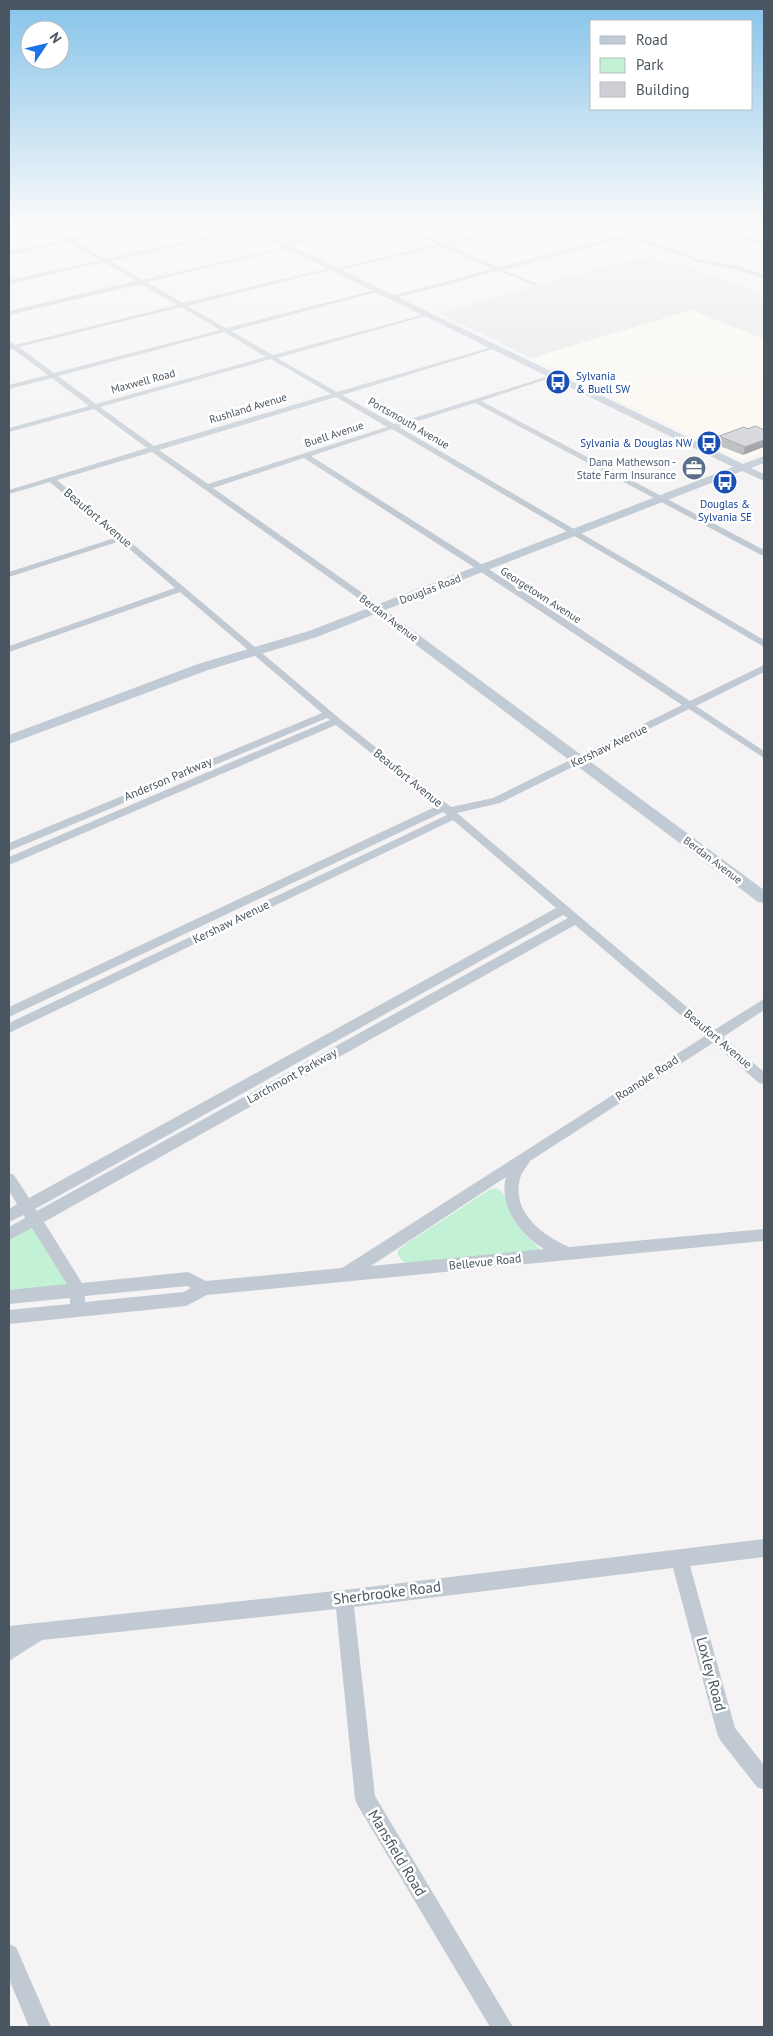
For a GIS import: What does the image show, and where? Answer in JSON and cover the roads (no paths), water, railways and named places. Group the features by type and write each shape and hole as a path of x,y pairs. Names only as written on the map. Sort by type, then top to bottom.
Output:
{"street":[{"path":"11,346 133,317"},
{"name":"Portsmouth Avenue","path":"203,317 577,533 764,644"},
{"path":"9,387 275,317"},
{"name":"Maxwell Road","path":"9,430 417,317"},
{"path":"434,317 764,478"},
{"name":"Berdan Avenue","path":"11,346 368,601 376,610 764,898"},
{"name":"Rushland Avenue","path":"9,492 494,346"},
{"name":"Buell Avenue","path":"207,487 554,375"},
{"path":"476,400 764,553"},
{"name":"Georgetown Avenue","path":"304,455 482,569 764,755"},
{"name":"Douglas Road","path":"9,740 203,666 307,636 764,459"},
{"name":"Beaufort Avenue","path":"51,479 333,717 449,811 764,1079"},
{"path":"9,567 119,536"},
{"path":"9,574 119,536"},
{"path":"9,649 181,589"},
{"name":"Kershaw Avenue","path":"9,1012 449,811 496,801 764,668"},
{"name":"Anderson Parkway","path":"9,847 333,717"},
{"name":"Anderson Parkway","path":"9,861 333,717"},
{"name":"Kershaw Avenue","path":"9,1028 449,811"},
{"name":"Larchmont Parkway","path":"9,1216 564,909"},
{"name":"Larchmont Parkway","path":"9,1234 576,919"},
{"name":"Roanoke Road","path":"344,1275 764,1004"},
{"name":"Roanoke Road","path":"530,1154 515,1168 511,1182 515,1210 536,1236 550,1246 570,1254"},
{"path":"9,1179 78,1289 78,1310"},
{"name":"Bellevue Road","path":"9,1317 186,1299 205,1288 764,1235"},
{"name":"Bellevue Road","path":"9,1297 188,1279 205,1288"},
{"name":"Sherbrooke Road","path":"9,1635 344,1599 764,1548"},
{"name":"Loxley Road","path":"679,1558 727,1733 764,1780"},
{"name":"Mansfield Road","path":"344,1599 365,1799 502,2027"},
{"path":"9,1652 38,1632"},
{"path":"9,1954 34,2025"}],"place":[{"name":"Sylvania & Buell SW","path":"558,382"},
{"name":"Sylvania & Douglas NW","path":"709,443"},
{"name":"Dana Mathewson - State Farm Insurance","path":"694,468"},
{"name":"Douglas & Sylvania SE","path":"725,482"}]}
